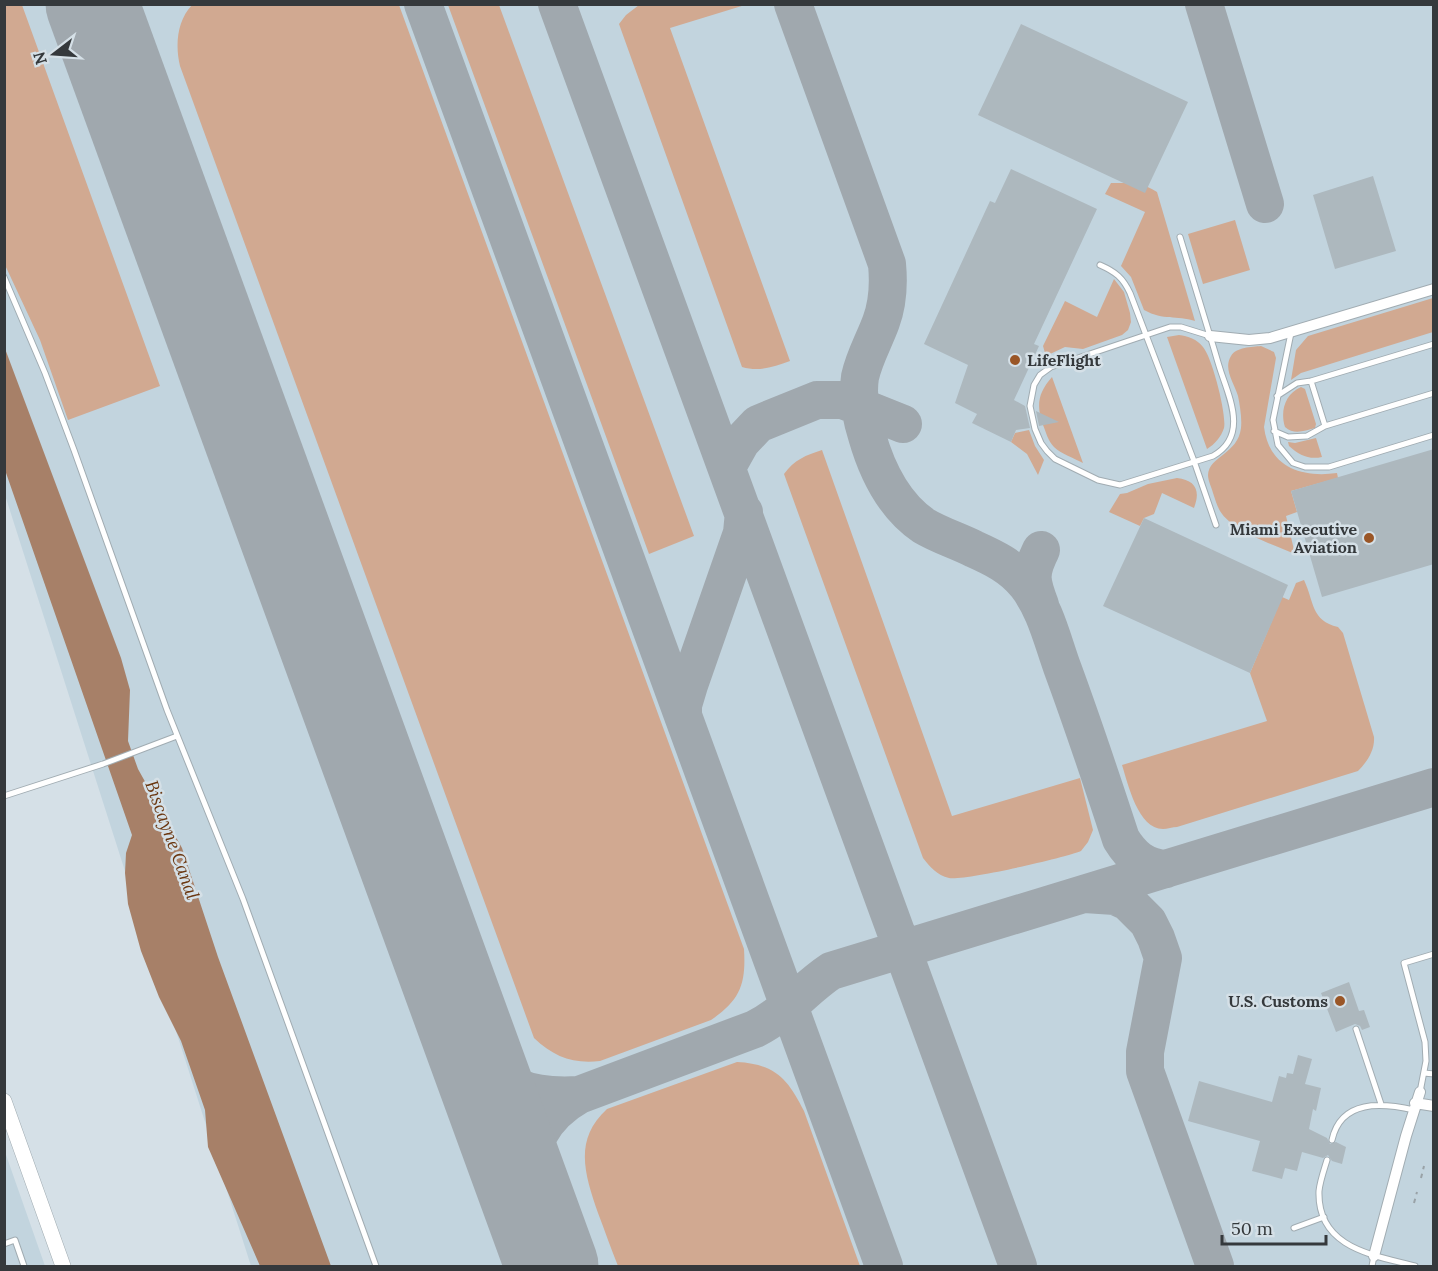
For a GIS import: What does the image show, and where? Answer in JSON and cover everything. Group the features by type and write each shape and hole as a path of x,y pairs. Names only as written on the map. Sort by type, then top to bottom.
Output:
{"street":[{"path":"1210,336 1249,340 1291,333 1434,289"},
{"path":"1373,1261 1420,1092"},
{"path":"4,1101 63,1266"},
{"path":"1414,1107 1434,1106"}],"lane":[{"path":"1180,237 1230,398 1234,426 1222,451 1127,484 1111,485 1055,459 1047,451 1035,429 1030,396 1040,375 1051,367 1170,327 1181,327 1210,336"},
{"path":"1100,265 1114,271 1124,280 1194,461 1216,525"},
{"path":"4,277 41,362 177,736 243,899 376,1266"},
{"path":"1291,333 1273,420 1278,445 1293,463 1318,468 1337,465 1434,435"},
{"path":"1277,396 1297,383 1311,381 1434,344"},
{"path":"1311,381 1325,426"},
{"path":"1274,431 1288,437 1299,438 1315,433 1325,426 1434,393"},
{"path":"4,796 103,764 177,736"},
{"path":"1420,1092 1424,1073 1425,1042 1404,963 1434,954"},
{"path":"1356,1029 1381,1104"},
{"path":"1424,1073 1434,1074"},
{"path":"1332,1140 1340,1122 1349,1114 1370,1105 1414,1107"},
{"path":"1327,1160 1319,1193 1324,1218 1332,1233 1373,1261 1416,1266"},
{"path":"1294,1228 1324,1218"},
{"path":"4,1244 15,1240 24,1266"}],"path":[{"path":"1421,1178 1424,1166"},
{"path":"1414,1203 1417,1192"}],"shaded area":[{"path":"4,5 1433,5 1433,1266 251,1266 5,495"},
{"path":"4,5 22,5 160,386 68,420 40,340 5,265"},
{"path":"192,5 399,5 744,949 744,972 740,990 729,1005 711,1020 600,1061 590,1062 564,1058 534,1038 180,66 178,34 183,18"},
{"path":"448,5 499,5 694,536 649,554"},
{"path":"639,5 745,5 670,28 790,361 760,369 742,367 619,24"},
{"path":"1111,183 1140,185 1157,192 1195,321 1158,316 1144,310 1131,277 1121,266 1145,212 1105,194"},
{"path":"1235,220 1250,270 1203,284 1188,234"},
{"path":"1114,279 1124,292 1130,313 1131,322 1128,330 1122,335 1083,349 1065,347 1050,354 1045,353 1043,346 1065,301 1097,317"},
{"path":"1433,298 1433,332 1301,373 1291,380 1296,350 1308,336"},
{"path":"1179,335 1192,338 1203,347 1218,386 1224,428 1213,445 1207,449 1167,337"},
{"path":"1261,346 1274,352 1276,358 1264,427 1272,452 1289,467 1299,471 1311,474 1337,473 1338,478 1291,491 1297,512 1286,516 1295,554 1254,537 1226,518 1218,507 1208,477 1213,463 1235,444 1241,428 1239,400 1228,366 1231,356 1244,348"},
{"path":"1052,377 1083,463 1054,447 1043,425 1039,411 1041,394"},
{"path":"1301,387 1305,389 1316,424 1315,428 1296,432 1285,427 1283,415 1285,404 1291,394"},
{"path":"1029,430 1044,460 1038,475 1027,454 1011,442 1015,433"},
{"path":"1316,438 1322,457 1304,456 1289,446 1288,442 1295,443"},
{"path":"822,450 952,816 1080,778 1093,830 1081,851 1014,868 958,878 941,875 923,858 784,474 801,459"},
{"path":"1177,478 1188,481 1195,487 1197,496 1194,508 1162,493 1154,514 1144,518 1140,526 1109,512 1120,494 1148,484"},
{"path":"1304,580 1318,615 1329,624 1338,627 1343,633 1374,737 1372,751 1367,760 1358,771 1177,827 1163,829 1154,827 1147,822 1135,804 1122,765 1267,721 1250,673 1282,597 1289,600 1296,583"},
{"path":"737,1062 750,1063 771,1070 779,1075 792,1090 804,1111 860,1266 618,1266 598,1213 586,1172 586,1146 589,1133 596,1121 607,1109"},
{"path":"5,1152 45,1266 5,1266"}],"water":[{"name":"Biscayne Canal","path":"4,346 121,658 130,690 128,741 138,769 182,848 218,957 331,1266 260,1266 208,1147 205,1110 181,1041 159,997 141,951 128,904 126,853 132,835 5,470"}],"building":[{"path":"1021,24 1188,102 1145,193 978,115"},
{"path":"1011,169 1097,209 1034,344 1039,346 1014,400 1025,406 1030,428 1016,430 1011,442 972,423 977,414 955,403 968,365 924,344 990,201 995,203"},
{"path":"1373,176 1396,251 1335,269 1313,195"},
{"path":"1036,411 1059,422 1039,426"},
{"name":"Miami Executive Aviation","path":"1434,449 1434,564 1322,597 1291,491"},
{"name":"Miami Executive Aviation","path":"1144,518 1288,585 1250,673 1103,606"},
{"name":"U.S. Customs","path":"1349,982 1359,1011 1364,1010 1370,1027 1362,1030 1355,1024 1336,1032 1321,993"},
{"path":"1298,1055 1312,1059 1305,1084 1321,1088 1309,1129 1327,1138 1330,1144 1336,1142 1346,1147 1342,1164 1332,1161 1328,1155 1323,1158 1302,1152 1297,1171 1285,1168 1282,1179 1252,1171 1260,1141 1188,1121 1199,1081 1272,1102 1279,1076 1286,1078 1287,1073 1293,1074"}],"taxiway":[{"path":"423,4 884,1266"},
{"path":"557,4 1018,1266"},
{"path":"793,4 887,264 888,287 885,308 864,363 859,384 861,414 881,474 895,498 913,518 924,526 1002,563 1014,572 1033,593 1047,624 1121,839 1139,860 1151,866 1166,869"},
{"path":"1204,4 1265,204"},
{"path":"727,467 741,442 758,424 817,400 843,400 903,424"},
{"path":"683,716 683,705 689,685 742,533 744,512"},
{"path":"1040,605 1033,572 1041,550"},
{"path":"472,1046 494,1072 518,1087 545,1095 579,1095 755,1029 776,1016 831,971 1434,787"},
{"path":"1085,894 1115,896 1128,902 1148,922 1163,958 1145,1052 1145,1071 1215,1266"},
{"path":"524,1190 529,1160 539,1135 555,1113 579,1095"}],"runway":[{"path":"92,4 552,1266"}],"place":[{"name":"LifeFlight","path":"1015,360"},
{"name":"Miami Executive Aviation","path":"1369,538"},
{"name":"U.S. Customs","path":"1340,1001"}]}
